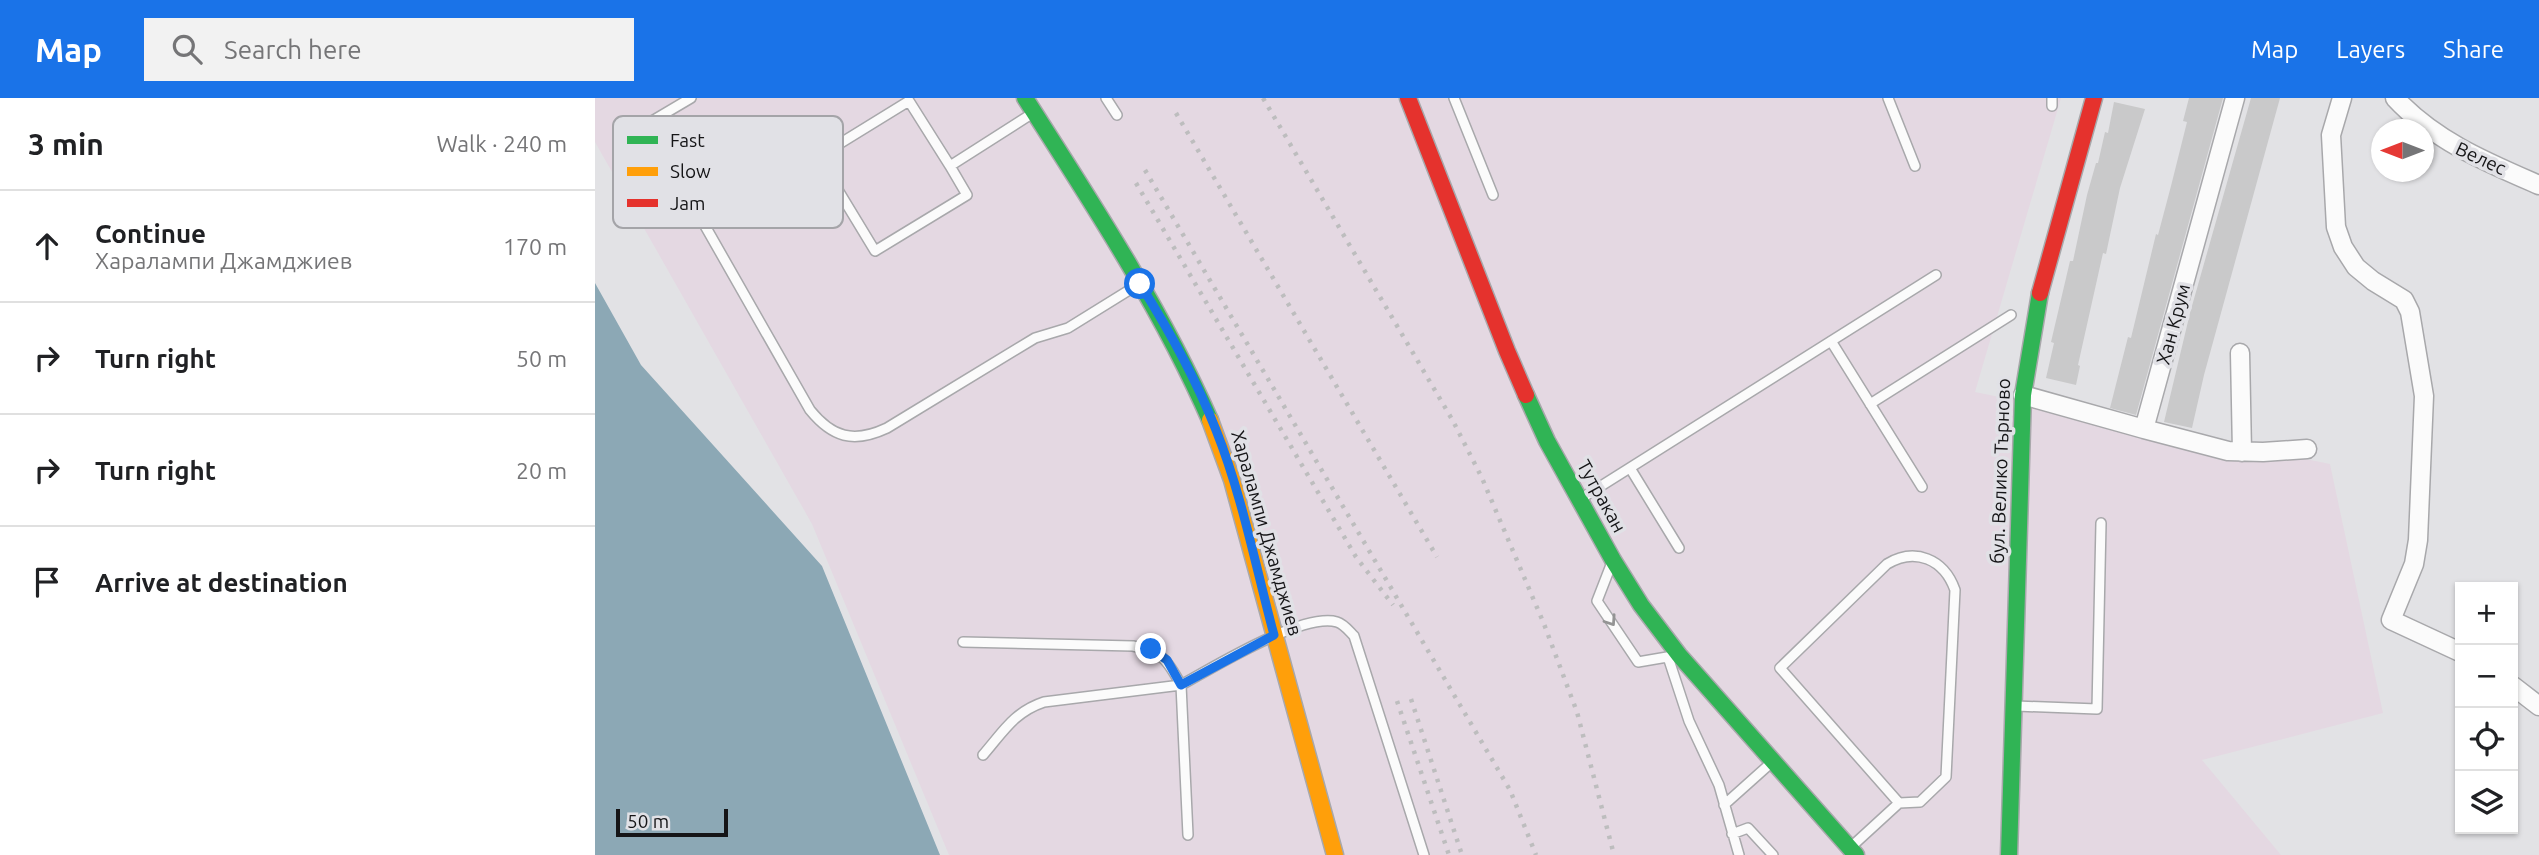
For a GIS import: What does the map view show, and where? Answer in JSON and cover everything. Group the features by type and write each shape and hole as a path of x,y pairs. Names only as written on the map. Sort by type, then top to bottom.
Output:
{"street":[{"name":"Тутракан","path":"1408,98 1507,351 1547,441 1613,560 1673,656 1853,852"},
{"name":"бул. Велико Търново","path":"2009,855 2023,395 2027,350 2036,304 2094,98"},
{"name":"Хан Крум","path":"2144,429 2235,98"},
{"path":"2342,98 2331,135 2336,227 2343,247 2356,267 2404,300 2410,312 2424,396 2418,540 2414,564 2391,620 2455,650"},
{"name":"Велес","path":"2395,98 2411,115 2445,141 2539,185"},
{"name":"Харалампи Джамджиев","path":"1030,105 1161,317 1217,431 1335,855"},
{"path":"2240,354 2242,452"},
{"path":"2023,395 2228,451 2307,449"},
{"path":"2518,690 2539,706"}],"lane":[{"path":"661,116 691,98"},
{"path":"1106,98 1117,115"},
{"path":"1454,98 1493,195"},
{"path":"1888,98 1915,166"},
{"path":"843,142 909,101 967,195 875,251 843,198"},
{"path":"950,166 1030,105"},
{"path":"706,228 810,410 820,423 835,434 853,437 871,436 887,428 1035,338 1067,328 1140,284"},
{"path":"1580,499 1935,275"},
{"path":"1870,404 2011,315"},
{"path":"1832,341 1922,487"},
{"path":"1630,468 1679,548"},
{"path":"2014,706 2097,709 2101,523"},
{"path":"1853,852 1899,803 1920,802 1946,777 1955,590 1950,576 1942,568 1930,560 1913,556 1899,557 1887,564 1780,668 1899,803"},
{"path":"1613,560 1597,601 1639,662 1673,656 1680,699 1710,763 1739,855"},
{"path":"983,755 1016,716 1044,702 1181,685 1274,635 1322,620 1341,622 1354,636 1424,855"},
{"path":"963,642 1133,646 1151,649 1167,660 1181,685 1188,835"},
{"path":"1724,805 1772,762"},
{"path":"1732,834 1748,828 1773,855"}],"shaded area":[{"path":"595,98 2061,98 1975,392 2330,464 2383,713 2202,760 2281,855 949,855 812,524 644,228 843,228 843,116 613,116 613,174 595,142"}],"water":[{"path":"595,283 641,365 822,566 940,855 595,855"}],"building":[{"path":"2189,98 2223,98 2136,415 2110,408 2171,186 2187,122 2183,121"},
{"path":"2251,98 2280,98 2192,428 2164,422 2190,313"},
{"path":"2114,102 2145,109 2120,188 2106,254 2103,253 2076,385 2046,378 2054,343 2051,342 2070,261 2073,261 2087,195 2105,132 2108,133"}],"railway":[{"path":"1263,98 1453,421 1482,478 1544,624 1577,712 1614,855"},
{"path":"1176,113 1437,557"},
{"path":"1145,170 1510,790 1536,855"},
{"path":"1136,183 1356,557 1393,605"},
{"path":"1411,699 1462,855"},
{"path":"1397,701 1449,855"}],"traffic: fast":[{"path":"1025,98 1147,296 1210,420"},
{"path":"2009,855 2023,395 2040,293"},
{"path":"1526,395 1547,441 1641,605 1679,655 1856,855"}],"traffic: slow":[{"path":"1210,420 1232,480 1335,855"}],"traffic: jam":[{"path":"1408,98 1526,395"},
{"path":"2040,293 2094,98"}],"route":[{"path":"1140,284 1192,376 1217,431 1274,635 1181,685 1167,660 1151,649"}]}
